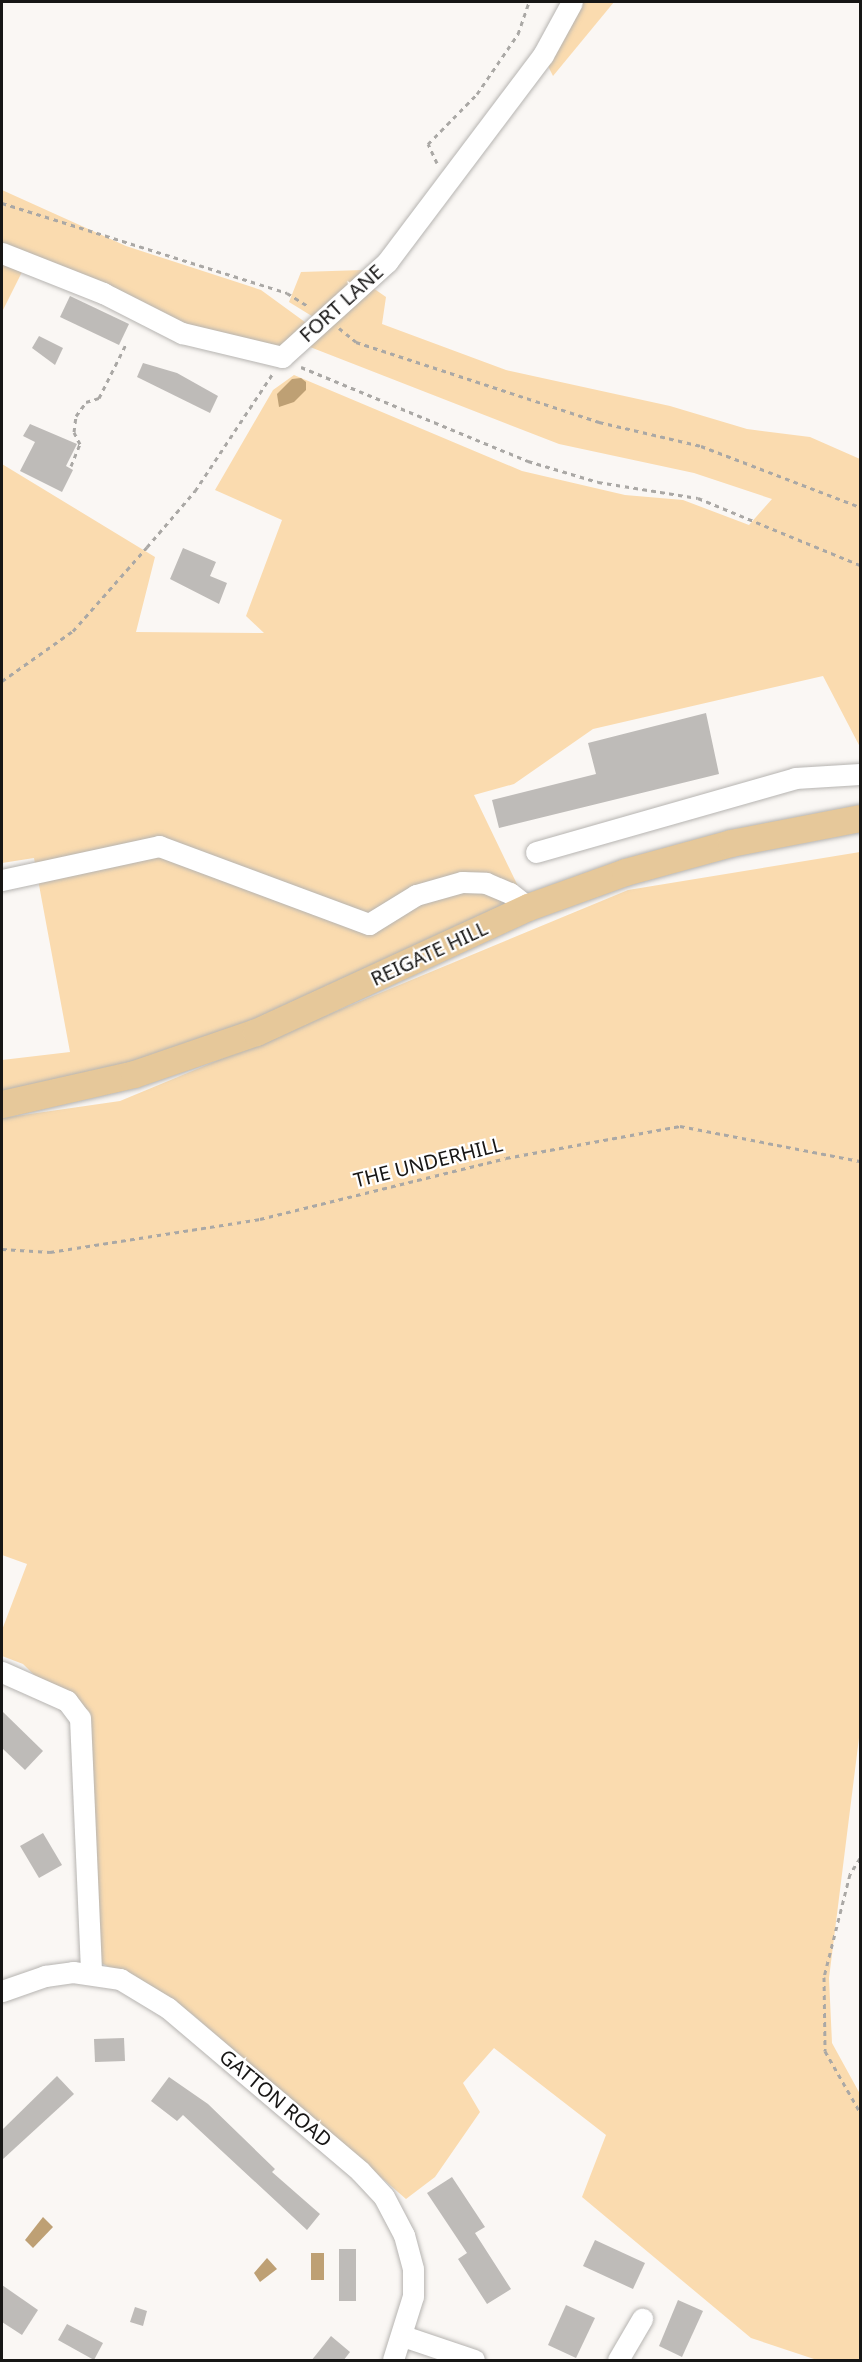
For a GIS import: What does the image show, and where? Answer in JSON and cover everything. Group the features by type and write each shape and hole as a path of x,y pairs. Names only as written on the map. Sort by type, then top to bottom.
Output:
{"main road":[{"name":"REIGATE HILL","path":"2,1104 134,1074 256,1032 528,908 625,872 709,849 861,818"}],"street":[{"name":"FORT LANE","path":"2,253 103,293 182,333 282,357 387,262 543,55 572,2"},
{"path":"536,852 795,778 861,774"},
{"path":"2,880 159,846 369,924 416,895 462,882 486,883 510,893 528,908"},
{"path":"2,1672 67,1701 80,1718 91,1972"},
{"name":"GATTON ROAD","path":"2,1991 45,1976 91,1972 120,1979 168,2007 333,2145 384,2197 404,2235 412,2269 413,2296 403,2336 393,2361"},
{"path":"618,2361 642,2319"},
{"path":"403,2336 474,2361"}],"path":[{"path":"451,177 429,153 428,144 477,94 518,34 529,2"},
{"path":"2,203 287,293 325,317 356,342 599,422 701,446 861,507"},
{"path":"70,465 80,444 74,432 76,416 86,402 99,398 126,344"},
{"path":"2,681 74,631 147,547 195,491 282,357 528,461 598,482 698,498 861,565"},
{"name":"THE UNDERHILL","path":"2,1249 50,1252 260,1219 506,1158 680,1125 861,1161"},
{"path":"861,1858 850,1874 824,1977 825,2051 861,2112"}],"shaded area":[{"path":"577,2 614,2 553,76 545,60"},
{"path":"2,190 126,246 261,290 309,325 282,350 196,334 2,246"},
{"path":"2,263 24,268 2,312"},
{"path":"363,270 315,318 289,302 301,272"},
{"path":"373,288 386,297 382,324 506,370 670,406 747,429 810,437 860,459 860,747 823,676 593,729 514,784 474,795 528,907 256,1032 2,1104 2,1060 70,1052 34,858 2,863 2,464 155,557 136,632 264,633 246,616 282,520 215,490 273,390 294,375 522,471 625,495 683,500 749,525 772,499 694,473 559,444 310,347"},
{"path":"301,378 306,382 306,390 294,402 279,407 277,394 292,379"},
{"path":"860,852 860,1730 829,1978 832,2043 860,2094 860,2360 817,2360 751,2338 582,2197 606,2135 494,2048 463,2083 480,2112 435,2177 406,2199 192,2014 98,1961 89,1729 23,1664 2,1656 2,1630 27,1564 2,1555 2,1118 120,1101 628,890"},
{"path":"43,2217 53,2227 33,2248 25,2240"},
{"path":"311,2253 324,2253 324,2280 311,2280"},
{"path":"267,2258 277,2269 260,2282 254,2273"}],"building":[{"path":"70,296 129,324 119,345 60,317"},
{"path":"39,336 63,348 55,365 32,348"},
{"path":"143,363 177,373 218,396 210,413 137,377"},
{"path":"30,424 77,444 66,466 73,470 62,492 20,471 35,442 23,436"},
{"path":"183,548 216,562 210,576 227,583 219,604 170,579"},
{"path":"706,713 719,774 499,828 492,800 596,774 588,743"},
{"path":"2,1711 43,1751 25,1770 2,1748"},
{"path":"43,1833 62,1865 39,1878 20,1846"},
{"path":"124,2038 125,2061 95,2062 94,2039"},
{"path":"57,2076 74,2094 2,2160 2,2130"},
{"path":"169,2077 208,2104 275,2169 272,2172 320,2214 307,2230 183,2115 177,2121 151,2101"},
{"path":"452,2177 485,2227 475,2233 511,2289 487,2304 458,2259 467,2253 427,2193"},
{"path":"595,2240 645,2263 633,2289 583,2266"},
{"path":"339,2249 356,2249 356,2301 339,2301"},
{"path":"2,2285 38,2310 22,2335 2,2322"},
{"path":"678,2300 703,2311 682,2357 659,2346"},
{"path":"566,2305 595,2318 576,2358 548,2345"},
{"path":"135,2307 147,2311 143,2326 130,2322"},
{"path":"67,2324 103,2343 94,2360 58,2340"},
{"path":"331,2336 350,2352 343,2361 311,2361"}]}
